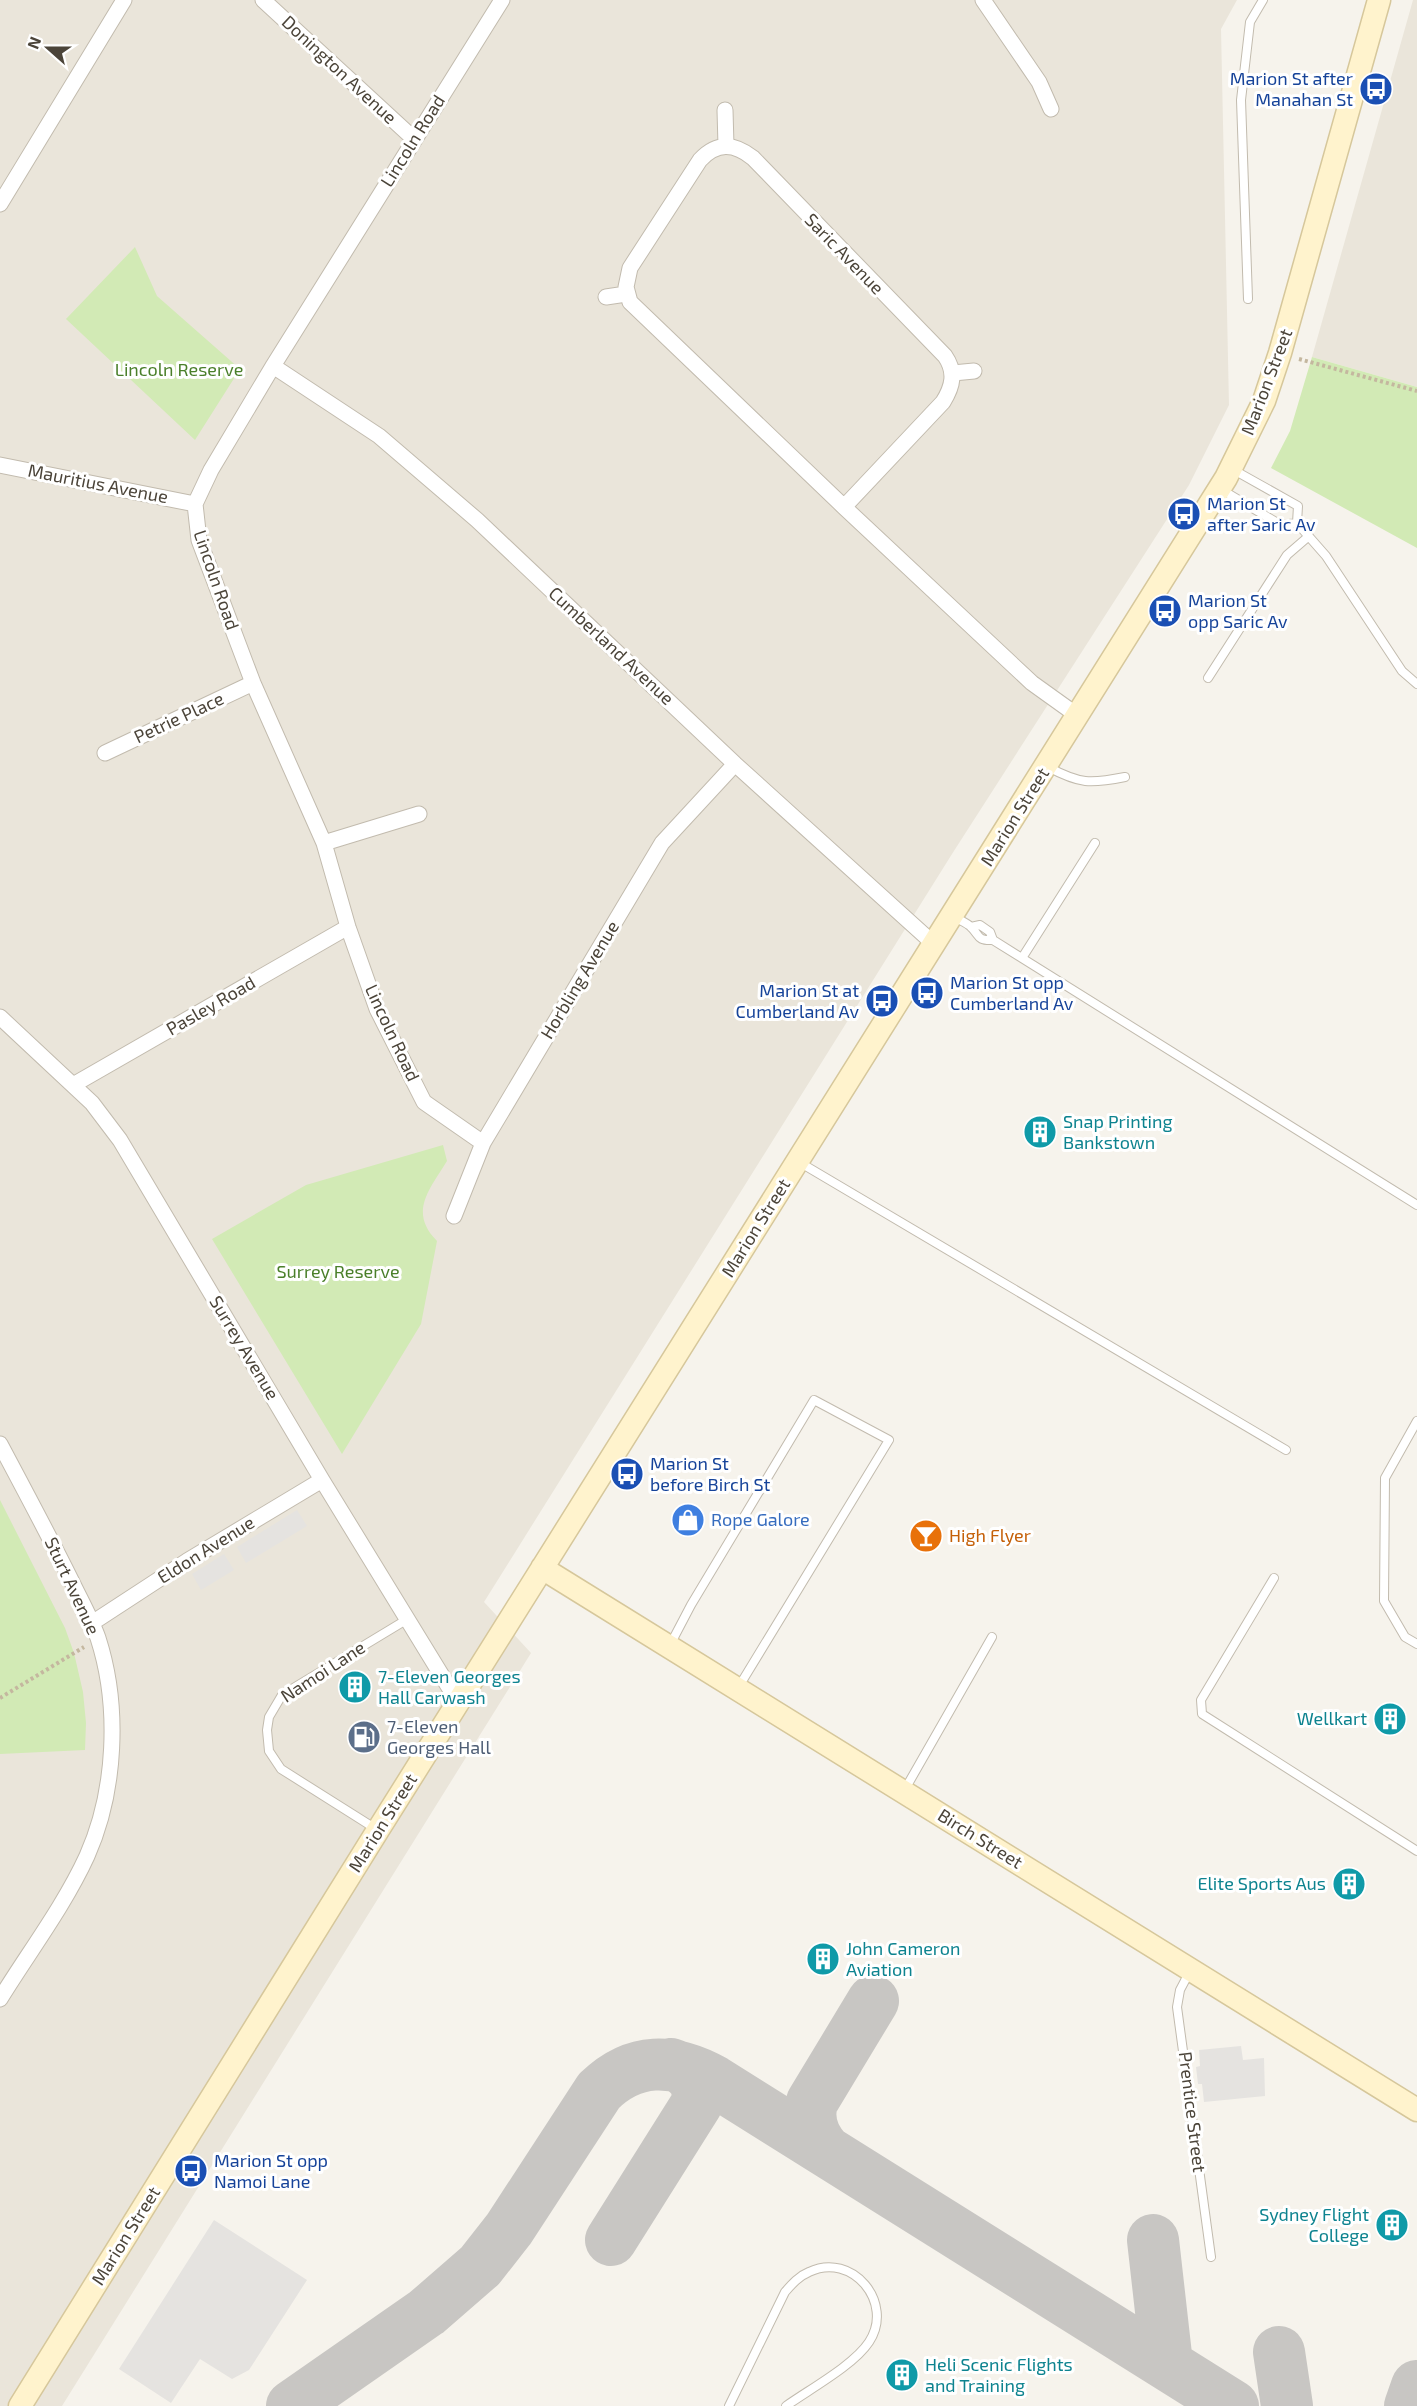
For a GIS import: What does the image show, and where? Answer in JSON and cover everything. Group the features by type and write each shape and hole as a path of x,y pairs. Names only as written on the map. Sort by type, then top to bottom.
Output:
{"main road":[{"name":"Marion Street","path":"20,2406 458,1702 1220,488 1264,401 1280,353 1379,0"},
{"name":"Birch Street","path":"542,1568 1417,2110"}],"street":[{"path":"0,204 124,0"},
{"name":"Donington Avenue","path":"263,0 414,139"},
{"name":"Lincoln Road","path":"483,1143 424,1102 377,1009 348,927 324,843 253,683 199,540 195,504 211,470 273,366 502,0"},
{"path":"983,0 1039,82 1051,109"},
{"path":"725,110 726,146 708,151 700,160 630,268 626,294 636,310 1032,683 1078,716"},
{"name":"Saric Avenue","path":"726,146 744,151 753,158 945,356 953,373"},
{"path":"606,297 626,294"},
{"name":"Cumberland Avenue","path":"273,366 379,436 477,520 735,764 934,944"},
{"path":"844,507 943,402 950,389 953,373 974,371"},
{"name":"Mauritius Avenue","path":"0,465 195,504"},
{"name":"Petrie Place","path":"105,753 253,683"},
{"name":"Horbling Avenue","path":"454,1216 483,1143 662,843 735,764"},
{"path":"324,843 419,814"},
{"name":"Pasley Road","path":"73,1085 348,927"},
{"name":"Surrey Avenue","path":"0,1017 92,1102 120,1140 406,1620 458,1702"},
{"name":"Sturt Avenue","path":"0,1444 53,1543 92,1623 106,1675 111,1740 100,1819 76,1878 0,1999"},
{"name":"Eldon Avenue","path":"92,1623 187,1561 322,1479"}],"lane":[{"path":"1248,299 1241,100 1250,22 1263,0"},
{"path":"1231,468 1298,506 1297,523 1326,556 1401,671 1417,684"},
{"path":"1220,488 1281,525 1297,523"},
{"path":"1208,678 1287,555 1309,536"},
{"path":"1047,766 1084,783 1125,777"},
{"path":"1022,958 1095,843"},
{"path":"952,916 971,927 975,935 984,941 993,940 1417,1205"},
{"path":"798,1161 1286,1450"},
{"path":"669,1647 691,1605 814,1400 889,1440 737,1689"},
{"path":"1417,1421 1385,1478 1383,1601 1405,1637 1417,1644"},
{"path":"1274,1578 1201,1700 1202,1714 1417,1851"},
{"name":"Namoi Lane","path":"378,1830 281,1769 269,1751 267,1730 269,1718 282,1695 406,1620"},
{"path":"904,1792 992,1637"},
{"name":"Prentice Street","path":"1190,1970 1180,1990 1177,2007 1211,2257"},
{"path":"729,2406 785,2292 796,2280 810,2271 822,2268 835,2268 856,2276 865,2283 877,2303 877,2325 871,2339 853,2359 786,2406"}],"path":[{"path":"1280,353 1417,391"},
{"path":"0,1698 98,1639"}],"shaded area":[{"path":"0,0 1237,0 1221,29 1229,405 1189,485 952,854 484,1602 531,1653 62,2406 0,2406"},
{"path":"1413,0 1417,0 1417,387 1312,357"},
{"path":"297,1510 307,1526 246,1563 237,1547"},
{"path":"224,1554 234,1570 201,1590 192,1574"},
{"path":"1241,2046 1243,2060 1264,2058 1265,2096 1204,2102 1202,2084 1198,2084 1196,2067 1200,2066 1199,2050"},
{"path":"214,2220 307,2280 249,2370 232,2379 200,2359 171,2403 119,2369"}],"green space":[{"name":"Lincoln Reserve","path":"135,247 157,296 240,369 195,440 66,319"},
{"path":"1312,357 1417,387 1417,548 1271,468 1290,431"},
{"name":"Surrey Reserve","path":"443,1145 447,1161 429,1191 423,1210 428,1230 437,1241 421,1324 342,1454 212,1239 306,1185"},
{"path":"0,1500 65,1628 74,1653 83,1692 86,1723 85,1750 0,1754"}],"taxiway":[{"path":"826,2151 812,2128 810,2116 812,2102 873,2001"},
{"path":"611,2240 696,2105 697,2091 693,2079 684,2070 671,2064"},
{"path":"292,2406 427,2312 480,2266 509,2229 599,2091 626,2072 654,2065 684,2068 714,2081 1233,2406"},
{"path":"1153,2240 1167,2364"},
{"path":"1279,2352 1287,2406"},
{"path":"1410,2406 1417,2386"}],"place":[{"name":"Marion St after Manahan St","path":"1376,89"},
{"name":"Marion St after Saric Av","path":"1184,514"},
{"name":"Marion St opp Saric Av","path":"1165,611"},
{"name":"Marion St opp Cumberland Av","path":"927,993"},
{"name":"Marion St at Cumberland Av","path":"882,1001"},
{"name":"Snap Printing Bankstown","path":"1040,1132"},
{"name":"Marion St before Birch St","path":"627,1474"},
{"name":"Rope Galore","path":"688,1520"},
{"name":"High Flyer","path":"926,1536"},
{"name":"7-Eleven Georges Hall Carwash","path":"355,1687"},
{"name":"Wellkart","path":"1390,1719"},
{"name":"7-Eleven Georges Hall","path":"364,1737"},
{"name":"Elite Sports Aus","path":"1349,1884"},
{"name":"John Cameron Aviation","path":"823,1959"},
{"name":"Marion St opp Namoi Lane","path":"191,2171"},
{"name":"Sydney Flight College","path":"1392,2225"},
{"name":"Heli Scenic Flights and Training","path":"902,2375"}]}
